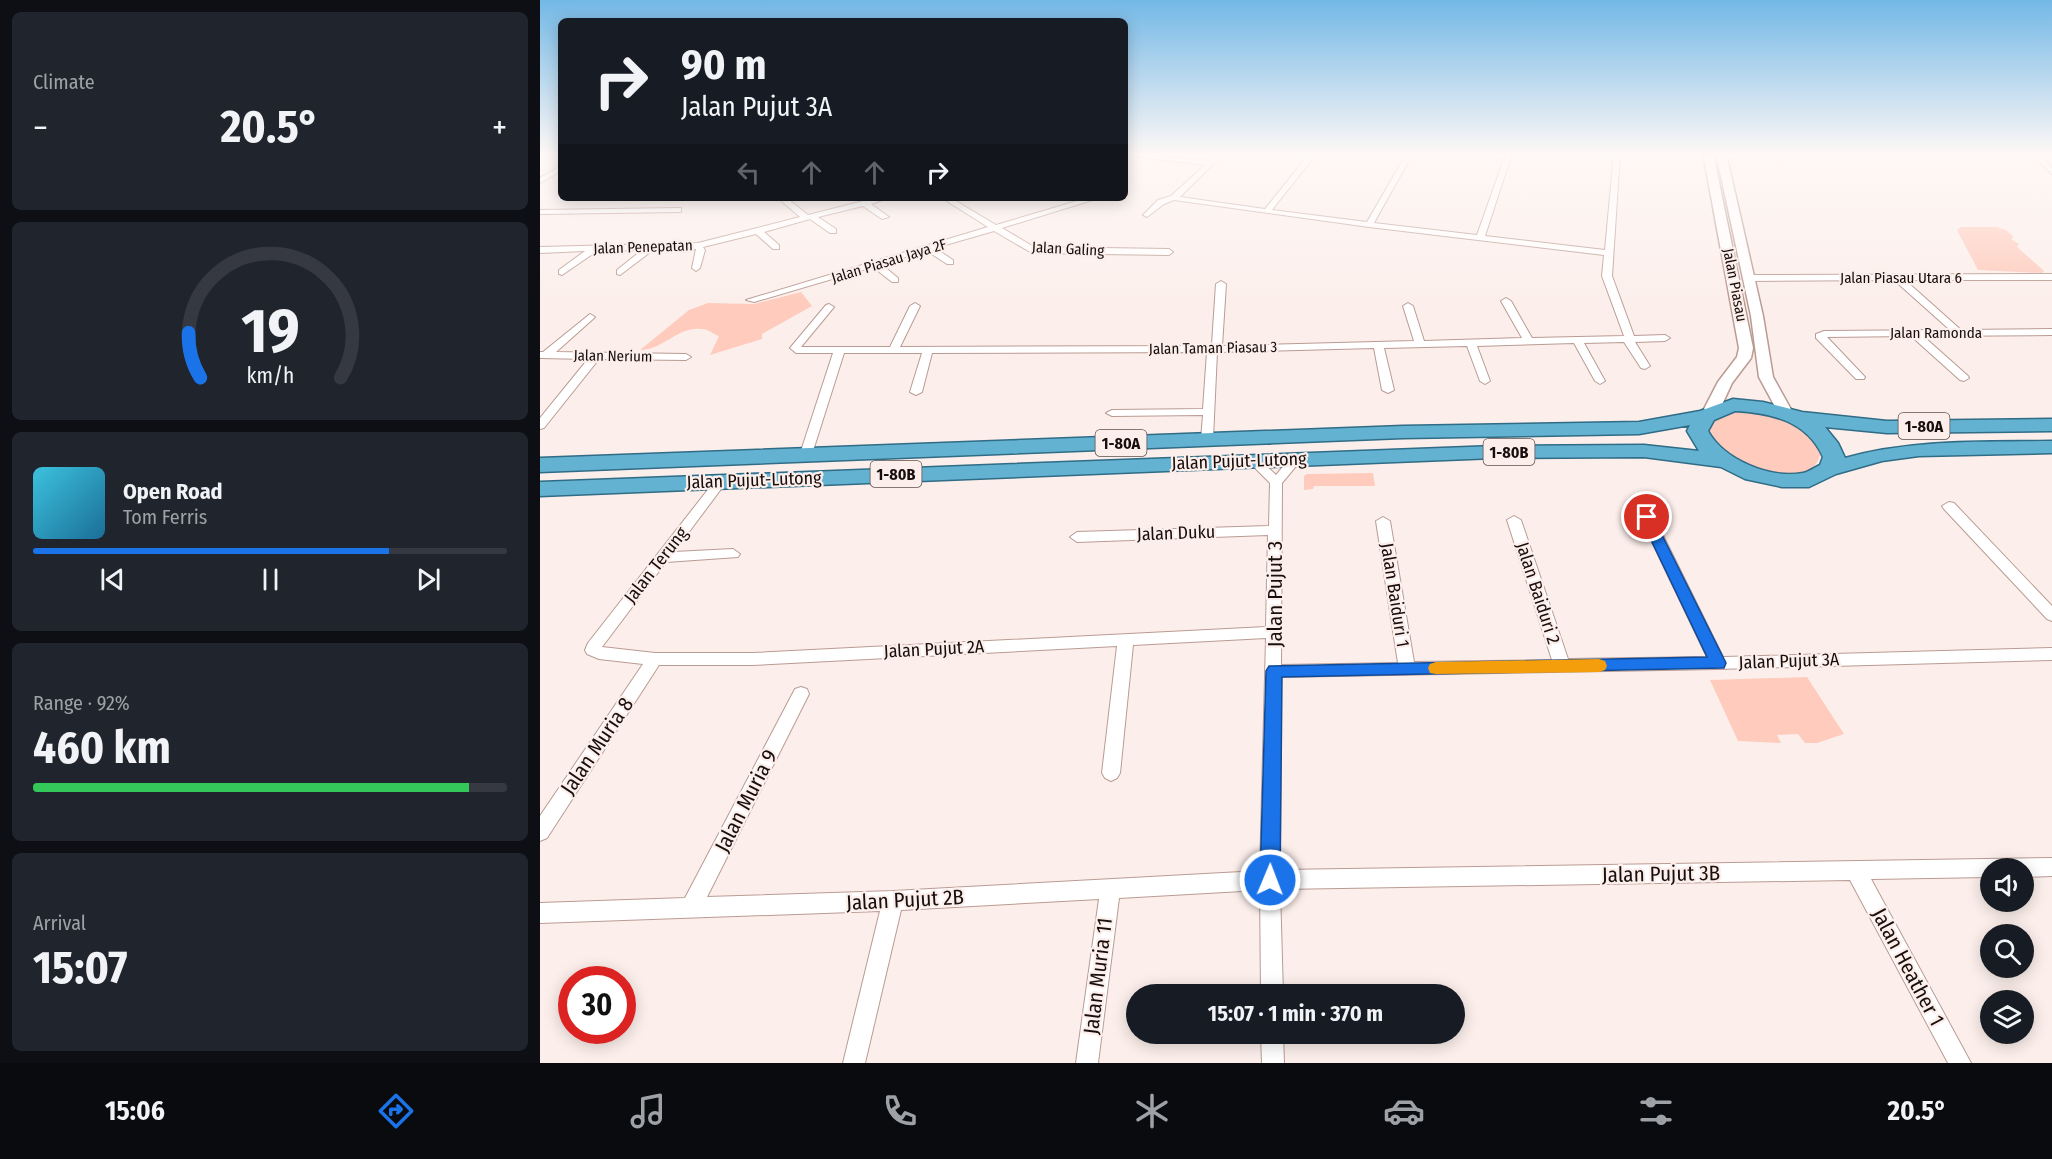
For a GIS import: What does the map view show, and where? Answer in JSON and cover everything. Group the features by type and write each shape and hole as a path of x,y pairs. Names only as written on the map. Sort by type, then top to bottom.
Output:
{"highway":[{"name":"Jalan Pujut-Lutong","path":"540,465 1403,432 1639,428 1732,405 1750,405 1791,415"},
{"path":"1706,413 1697,427 1700,438 1708,450 1722,461 1758,476 1780,480 1801,480 1880,455 1919,450 2052,447"},
{"path":"1791,415 1817,429 1830,443 1834,457 1830,469"},
{"name":"1-80A","path":"1791,415 1887,427 2052,425"},
{"name":"Jalan Pujut-Lutong","path":"540,489 1495,452 1644,451 1722,461"}],"street":[{"path":"789,203 833,231"},
{"path":"864,203 885,217"},
{"name":"Jalan Penepatan","path":"540,250 698,246 864,203"},
{"name":"Jalan Galing","path":"953,203 1032,250 1169,252"},
{"name":"Jalan Piasau Jaya 2F","path":"751,300 876,265 1080,203"},
{"path":"1148,215 1160,203"},
{"path":"1204,203 1607,253"},
{"path":"1266,212 1274,203"},
{"path":"1369,225 1382,203"},
{"path":"1480,237 1492,203"},
{"path":"1612,203 1607,276 1629,338 1645,366"},
{"name":"Jalan Piasau","path":"1706,413 1725,382 1744,358 1746,348 1724,203"},
{"name":"Jalan Piasau","path":"1725,203 1749,278 1761,336 1766,377 1791,415"},
{"path":"540,212 678,210"},
{"path":"758,231 776,247"},
{"path":"696,268 701,250 698,246"},
{"path":"620,272 650,248"},
{"path":"562,272 594,249"},
{"path":"929,249 950,262"},
{"path":"876,265 895,280"},
{"name":"Jalan Piasau Utara 6","path":"1749,278 2052,277"},
{"path":"1897,278 1959,333"},
{"path":"1207,439 1212,349 1217,345 1221,284"},
{"path":"1506,301 1528,341"},
{"path":"892,350 915,306"},
{"path":"1408,306 1420,344"},
{"name":"Jalan Taman Piasau 3","path":"829,307 801,338 796,350 839,352 1212,349 1665,338"},
{"path":"543,355 590,317"},
{"path":"2047,332 2052,340"},
{"name":"Jalan Ramonda","path":"1860,377 1820,336 1824,334 2047,332"},
{"path":"1913,333 1964,378"},
{"path":"1578,340 1600,381"},
{"path":"1471,343 1485,381"},
{"path":"1377,345 1388,390"},
{"path":"916,392 927,350"},
{"path":"806,454 839,352"},
{"name":"Jalan Nerium","path":"543,355 686,357"},
{"path":"540,426 596,356"},
{"path":"1112,414 1207,412"},
{"path":"1253,460 1276,482 1296,459"},
{"name":"Jalan Terung","path":"593,650 596,643 721,481"},
{"name":"Jalan Pujut 3","path":"1272,984 1270,880 1276,482"},
{"path":"1949,506 2052,615"},
{"path":"1647,517 1718,663"},
{"name":"Jalan Baiduri 2","path":"1514,520 1562,666"},
{"name":"Jalan Baiduri 1","path":"1383,521 1407,668"},
{"name":"Jalan Duku","path":"1077,537 1274,530"},
{"path":"664,557 733,554"},
{"name":"Jalan Pujut 2A","path":"593,650 655,659 780,658 1275,632"},
{"path":"1111,772 1126,639"},
{"name":"Jalan Pujut 3A","path":"1274,671 2052,654"},
{"name":"Jalan Muria 8","path":"540,832 655,659"},
{"name":"Jalan Muria 9","path":"691,908 801,694"},
{"name":"Jalan Pujut 3B","path":"1270,880 2052,867"},
{"name":"Jalan Heather 1","path":"1856,871 1960,1063"},
{"name":"Jalan Pujut 2B","path":"540,913 893,901 1270,880"},
{"name":"Jalan Muria 11","path":"1087,1063 1110,889"},
{"path":"854,1063 893,901"},
{"path":"1272,1044 1273,1063"}],"shaded area":[{"path":"1961,227 1996,227 2006,230 2014,237 2011,239 2019,244 2017,247 2044,271 2042,273 1978,270 1957,230"},
{"path":"801,292 812,306 762,334 762,339 710,355 719,336 704,329 693,329 649,349 640,350 689,310 708,303 754,304"},
{"path":"1738,410 1774,415 1806,430 1821,449 1812,467 1793,474 1767,471 1742,462 1721,448 1709,434 1714,420"},
{"path":"1373,473 1375,486 1314,486 1313,489 1304,490 1304,476 1307,474"},
{"path":"1807,677 1844,734 1817,743 1805,743 1798,734 1777,735 1781,743 1738,741 1710,680"}],"slow traffic":[{"path":"1436,668 1599,666"}],"route":[{"path":"1270,880 1274,671 1718,663 1647,517"}]}
